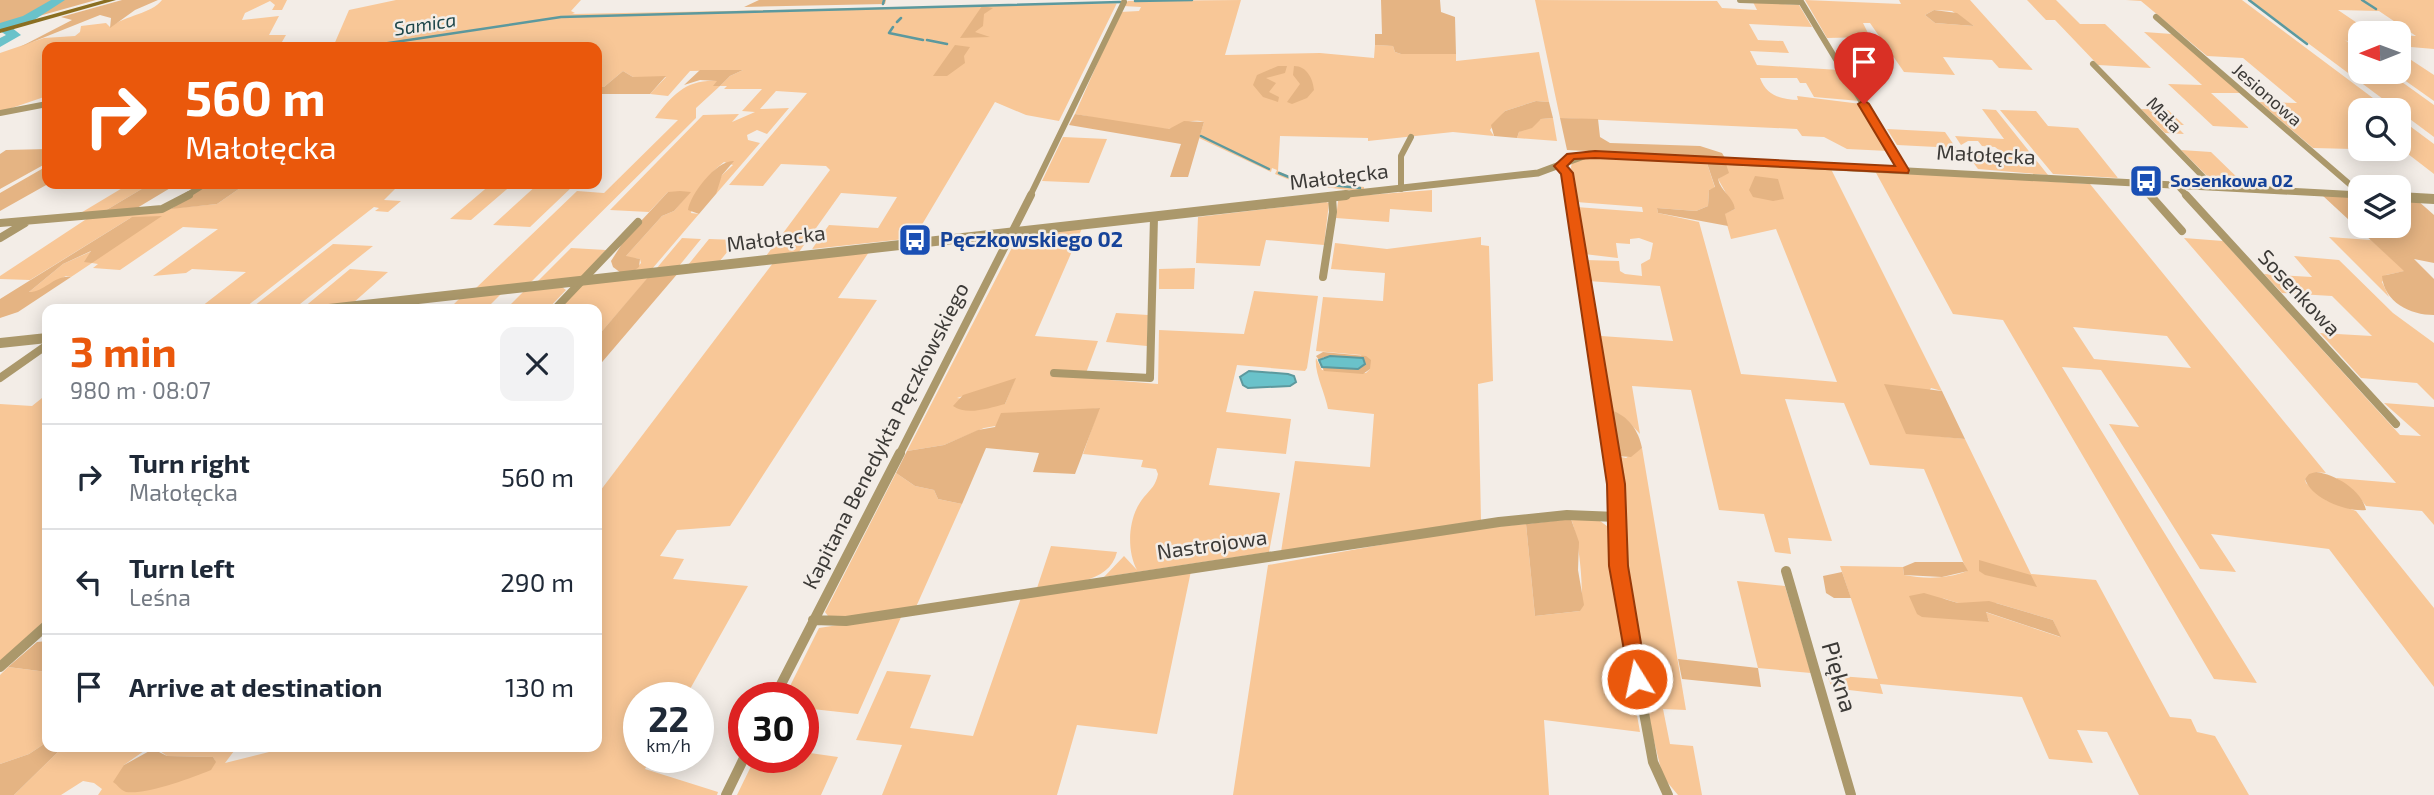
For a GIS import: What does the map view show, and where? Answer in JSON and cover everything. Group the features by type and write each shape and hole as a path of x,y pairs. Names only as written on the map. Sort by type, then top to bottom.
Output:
{"main road":[{"path":"0,31 113,0"}],"street":[{"path":"1740,0 1801,1 1903,170"},
{"name":"Kapitana Benedykta Pęczkowskiego","path":"782,682 1013,232 1124,2"},
{"name":"Jesionowa","path":"2156,17 2348,184"},
{"name":"Mała","path":"2093,64 2213,187"},
{"path":"0,113 42,105"},
{"path":"1401,189 1401,156 1411,137"},
{"name":"Małołęcka","path":"375,304 1538,173 1560,166 1571,156 1595,154 2348,194"},
{"path":"1560,166 1567,173 1584,269 1616,484 1619,576 1646,732 1658,778 1668,795"},
{"path":"2140,183 2182,232"},
{"name":"Sosenkowa","path":"2177,185 2396,424"},
{"path":"0,223 169,207 197,189"},
{"path":"1323,277 1333,212 1332,197"},
{"path":"2411,198 2434,199"},
{"path":"1054,373 1143,380 1150,378 1154,217"},
{"path":"0,238 29,220"},
{"path":"560,304 638,222"},
{"path":"407,304 411,300"},
{"path":"0,343 42,339"},
{"path":"0,378 42,349"},
{"name":"Nastrojowa","path":"813,620 846,621 1499,522 1567,515 1617,517"},
{"name":"Piękna","path":"1786,570 1851,795"},
{"path":"0,667 42,629"},
{"path":"726,795 737,773"}],"shaded area":[{"path":"0,0 96,0 0,27"},
{"path":"122,0 158,0 135,10 110,28 111,18 100,15 20,47 72,20 61,17"},
{"path":"162,0 287,0 282,10 272,10 275,5 270,1 245,13 242,20 279,16 269,35 286,35 282,42 42,42 42,98 0,112 0,53 44,38 75,36 80,32 81,26 106,23 110,27 157,5"},
{"path":"396,0 581,0 571,11 575,13 572,14 1117,3 1059,121 1026,115 995,102 914,238 812,249 829,225 878,228 897,197 841,193 799,252 766,256 830,170 826,166 781,164 763,186 729,185 807,93 776,91 760,109 789,108 767,134 757,130 747,135 748,140 760,143 716,194 714,191 722,175 733,165 724,162 712,173 699,190 693,205 691,213 699,214 652,269 634,271 641,263 640,259 625,257 662,216 674,211 690,192 668,192 649,212 610,210 703,115 739,114 732,122 755,112 742,111 762,89 724,89 727,86 720,86 730,76 743,70 690,71 668,96 650,94 666,77 633,77 623,71 602,87 602,42 335,42 349,10"},
{"path":"759,0 886,0 885,4 744,7"},
{"path":"1241,0 1225,55 1320,53 1374,58 1375,45 1393,46 1395,52 1401,54 1456,54 1456,61 1539,52 1549,102 1536,101 1505,111 1490,130 1494,136 1453,132 1368,141 1368,138 1280,136 1278,171 1303,182 1364,187 1364,190 1356,191 1300,184 1275,174 1277,170 1272,168 1271,172 1199,138 1204,122 1194,121 1173,128 1156,129 1075,114 1120,12 1139,11 1141,7 1123,6 1128,1"},
{"path":"1381,0 1440,0 1441,12 1455,17 1456,54 1401,54 1395,52 1393,46 1375,45 1375,34 1382,34"},
{"path":"1535,0 1717,1 1722,8 1757,10 1753,2 1799,5 1812,27 1749,24 1758,40 1783,41 1789,53 1750,51 1757,65 1840,70 1860,101 1814,97 1806,83 1800,83 1797,78 1760,78 1766,89 1785,99 1798,100 1797,96 1861,104 1889,151 1847,149 1824,137 1802,136 1797,129 1560,118"},
{"path":"1805,0 1901,4 1899,0 1970,0 2033,70 1999,68 1992,60 1943,57 1955,75 1904,72 1870,23 1863,23 1870,37 1827,38","holes":["1934,10 1952,11 1974,26 1935,23 1925,15"]},
{"path":"2027,0 2056,0 2080,24 2105,24 2151,68 2098,65 2055,20 2046,20"},
{"path":"2126,0 2242,0 2348,79 2348,84 2354,84 2373,98 2348,98 2348,149 2313,148 2259,102 2297,103 2243,58 2207,56 2141,1"},
{"path":"2250,0 2434,0 2434,49 2412,47 2412,36 2416,36 2412,33 2412,21 2394,21 2379,11 2338,10 2354,21 2348,21 2348,42 2345,40 2348,42 2348,73"},
{"path":"982,6 993,8 984,14 983,26 975,32 990,37 960,38"},
{"path":"1934,10 1957,13 1974,26 1935,23 1925,15"},
{"path":"2144,32 2172,34 2241,93 2211,93 2249,128 2213,126 2168,84 2202,85"},
{"path":"955,45 970,47 964,56 965,63 947,76 933,76"},
{"path":"2412,61 2434,75 2434,101 2410,84"},
{"path":"1278,66 1287,66 1285,73 1266,78 1276,83 1269,92 1279,97 1278,102 1263,97 1253,85 1257,75"},
{"path":"1294,66 1302,68 1308,74 1314,90 1307,98 1292,104 1287,102 1300,84 1293,75"},
{"path":"700,70 743,70 730,76 720,86 713,86 717,81 700,80 684,85"},
{"path":"623,71 633,77 666,76 650,94 602,94 604,87"},
{"path":"707,81 718,81 720,86 696,108 696,118 531,282 475,289 577,191 604,193 678,120 655,118 675,95 689,86"},
{"path":"2363,84 2405,84 2434,105 2434,137 2411,120 2411,98 2382,98"},
{"path":"1536,101 1549,102 1553,118 1541,119 1532,128 1519,132 1517,138 1494,136 1491,125 1505,111"},
{"path":"1982,109 1996,110 2048,175 1978,169 1965,151 2005,155 1995,147 1982,146 1978,141 1968,141 1961,145 1955,136 2004,139"},
{"path":"2141,109 2168,110 2184,125 2175,125 2184,134 2165,133"},
{"path":"2000,110 2036,111 2048,126 2078,128 2118,178 2053,174"},
{"path":"1075,114 1169,129 1184,121 1204,122 1188,177 1170,177 1181,144 1069,125"},
{"path":"1553,118 1557,141 1517,138 1519,132 1541,119"},
{"path":"1560,118 1598,119 1600,137 1610,143 1700,146 1722,153 1725,158 1567,150"},
{"path":"2411,127 2434,144 2434,174 2411,156"},
{"path":"1887,129 1945,132 1956,148 1897,145"},
{"path":"1063,137 1107,139 1089,183 1042,181"},
{"path":"42,149 42,166 0,189 0,154 6,150"},
{"path":"2181,150 2211,152 2245,185 2214,183"},
{"path":"1589,156 1707,163 1715,188 1709,190 1708,206 1696,211 1657,208 1658,213 1699,222 1741,374 1837,382 1776,229 1731,239 1724,214 1735,209 1718,179 1725,174 1726,164 1831,169 1942,391 1931,388 1906,433 1965,439 2031,574 2096,580 2170,717 2191,719 2197,732 2215,736 2249,795 2139,795 2107,732 2077,730 2093,763 2049,759 2022,697 1880,684 1883,694 1832,688 1827,675 1878,679 1840,566 1903,567 1904,575 1928,578 1952,576 1967,571 1924,469 1870,465 1844,403 1785,399 1832,541 1788,538 1791,554 1775,552 1764,514 1719,510 1691,390 1632,386 1640,434 1627,420 1610,410 1601,336 1673,341 1660,286 1588,281 1585,260 1619,261 1620,271 1642,276 1641,264 1650,259 1653,243 1639,238 1630,239 1630,244 1616,243 1618,258 1584,254 1576,207 1643,212 1642,207 1576,202 1571,167 1573,159","holes":["1942,598 1958,603 1996,603 2053,620 2060,637 1985,612 1989,621"]},
{"path":"734,161 722,175 716,194 699,214 688,210 694,196 712,172 727,162"},
{"path":"1707,163 1726,164 1729,173 1718,179 1735,209 1725,214 1728,226 1658,213 1657,208 1696,211 1708,206 1709,190 1715,187"},
{"path":"42,169 42,187 0,211 0,193"},
{"path":"1875,171 2090,184 2326,473 2316,472 2305,479 2306,483 2326,500 2356,511 2434,608 2434,687 2329,549 2211,534 2236,572 2200,569 2109,424 2139,427 2101,370 2062,367 2257,683 2214,679 2003,320 1953,314","holes":["2073,327 2167,336 2191,368 2094,359"]},
{"path":"1755,176 1778,179 1784,199 1773,201 1753,197 1749,190"},
{"path":"121,189 142,189 103,212 79,214"},
{"path":"142,189 169,189 137,208 103,212"},
{"path":"201,189 239,189 217,204 171,209"},
{"path":"239,189 395,189 384,200 401,201 388,212 375,211 379,208 374,207 250,304 205,304 246,272 192,269 186,273 153,276 218,229 183,227 120,270 93,268 98,264 92,263 71,277 66,276 37,292 29,292 63,264 92,251 89,254 132,217 30,280 0,279 0,276 91,216 217,204"},
{"path":"485,189 507,189 471,220 450,219"},
{"path":"533,189 570,189 530,227 493,225"},
{"path":"1432,190 1432,212 1390,209 1389,222 1336,218 1338,201 1343,197"},
{"path":"668,192 691,192 674,211 662,216 626,256 640,259 639,267 634,271 621,273 613,267 611,261 627,236"},
{"path":"2322,195 2348,196 2348,219"},
{"path":"2411,200 2417,200 2434,215 2434,263 2414,259 2434,279 2434,315 2408,310 2388,293 2382,276 2404,271 2368,238 2411,238"},
{"path":"1329,203 1324,245 1266,240 1260,266 1196,263 1198,217"},
{"path":"162,216 92,263 84,262 91,251 63,264 29,292 60,278 71,277 18,312 0,318 0,299 132,217"},
{"path":"1083,226 1035,336 1098,341 1086,373 1051,370 1050,375 1158,384 1159,330 1244,334 1254,291 1318,296 1305,371 1237,365 1226,412 1291,419 1286,454 1217,448 1209,485 1280,493 1269,552 1104,577 1124,556 1137,570 1130,543 1132,523 1139,505 1155,484 1158,474 1156,469 1141,467 1143,460 1083,454 1099,408 984,428 944,445 907,451 1019,234","holes":["1015,379 1005,404 957,398"]},
{"path":"1481,237 1481,245 1489,246 1493,381 1478,384 1481,520 1281,552 1295,461 1370,467 1374,414 1328,409 1316,358 1322,370 1366,373 1370,369 1361,355 1316,351 1323,297 1383,301 1385,273 1331,269 1335,243 1387,249"},
{"path":"2329,237 2371,240 2405,271 2386,275 2382,282 2389,297"},
{"path":"682,238 701,239 679,266 656,269"},
{"path":"2184,238 2223,241 2400,435 2421,436 2384,403 2434,407 2434,525 2422,511 2366,506 2356,493 2336,478 2396,483"},
{"path":"709,239 737,240 719,262 688,265"},
{"path":"333,244 373,246 300,304 257,304"},
{"path":"571,248 606,250 582,277 538,281"},
{"path":"869,252 838,298 877,300 730,526 677,530 660,556 684,559 673,579 748,586 694,682 623,682 623,773 658,773 718,792 717,795 98,795 102,789 94,783 83,781 61,795 14,795 58,752 143,752 124,765 120,788 133,790 158,787 215,761 213,757 167,756 161,752 233,752 225,763 269,752 602,752 602,488 773,263"},
{"path":"2294,256 2339,260 2393,313 2434,343 2434,400 2417,383 2361,378 2320,333 2372,336 2332,296 2282,293 2264,274 2312,277"},
{"path":"1195,268 1194,289 1159,289 1159,269"},
{"path":"350,269 388,272 353,303 308,304"},
{"path":"679,272 602,362 602,331 650,275"},
{"path":"649,277 602,331 602,304 564,304 581,285"},
{"path":"562,287 566,290 553,304 511,304 523,292"},
{"path":"502,293 491,304 454,304 460,298"},
{"path":"1116,313 1148,315 1147,346 1106,342"},
{"path":"1323,352 1366,356 1371,360 1370,369 1363,374 1324,371 1322,367 1352,369 1324,357 1319,360 1316,356"},
{"path":"1016,378 1005,404 971,411 953,406 963,395"},
{"path":"1884,384 1942,391 1965,439 1906,434"},
{"path":"42,398 42,623 0,661 0,404 32,406"},
{"path":"1100,408 1075,474 1033,472 1039,453 986,448 962,504 938,499 934,490 915,486 896,473 907,451 944,445 978,430 995,427 1001,413"},
{"path":"1610,410 1632,424 1638,436 1642,448 1631,457 1616,456"},
{"path":"1642,448 1686,710 1663,709 1670,744 1693,746 1702,795 1678,795 1663,777 1652,733 1627,575 1616,456 1626,458"},
{"path":"2316,472 2347,484 2359,496 2366,510 2349,509 2331,503 2315,493 2305,479"},
{"path":"896,473 915,486 934,490 938,499 962,504 916,607 845,617 828,616 825,612"},
{"path":"1596,518 1611,529 1615,592 1640,732 1544,720 1549,795 1233,795 1268,565 1469,529 1526,524 1535,616 1580,611 1580,565 1571,519"},
{"path":"1571,519 1579,542 1578,570 1584,605 1580,611 1535,616 1526,524"},
{"path":"1051,546 1117,552 1112,563 1096,577 1037,588"},
{"path":"1979,560 2031,575 2037,587 1985,575 1979,571"},
{"path":"1915,562 1963,562 1968,571 1942,577 1904,575 1903,567"},
{"path":"1191,571 1157,734 1077,725 1057,795 882,795 902,745 856,740 887,671 931,675 910,728 973,736 1022,595"},
{"path":"1842,572 1851,598 1834,598 1826,593 1823,576"},
{"path":"1737,581 1785,586 1811,673 1758,668"},
{"path":"1924,593 1958,603 1989,601 2053,620 2061,637 1986,612 1989,622 1922,617 1917,614 1909,596"},
{"path":"902,615 858,714 819,710 819,682 792,682 819,628"},
{"path":"37,642 42,642 42,671 8,667"},
{"path":"1678,659 1758,668 1761,687 1682,679"},
{"path":"8,667 42,671 42,745 29,754 0,764 0,675"},
{"path":"42,745 42,752 58,752 14,795 0,795 0,764 29,754"},
{"path":"148,752 159,752 167,756 213,757 216,762 211,770 181,781 134,792 126,792 113,782 124,765"},
{"path":"819,754 838,757 821,795 737,795 748,773 819,773"}],"water":[{"path":"1330,356 1363,358 1365,364 1358,369 1322,367 1319,360"},
{"path":"1249,371 1288,374 1294,376 1296,382 1290,386 1248,388 1243,385 1240,377"}],"waterway":[{"path":"0,43 15,35 1,26 27,19 59,0"},
{"path":"883,4 884,0"},
{"name":"Samica","path":"1135,1 1192,0"},
{"path":"2249,0 2307,44"},
{"path":"2362,0 2376,9"},
{"name":"Samica","path":"395,42 561,17 1120,2"},
{"path":"897,22 901,18"},
{"path":"893,27 889,33 923,40"},
{"path":"927,40 947,44"},
{"path":"1201,136 1269,169"},
{"path":"1279,173 1301,182 1360,188"}],"place":[{"name":"Sosenkowa 02","path":"2146,181"},
{"name":"Pęczkowskiego 02","path":"915,240"}],"route":[{"path":"1637,679 1618,566 1616,484 1587,290 1567,173 1560,166 1571,156 1595,154 1903,170 1864,104"}]}
